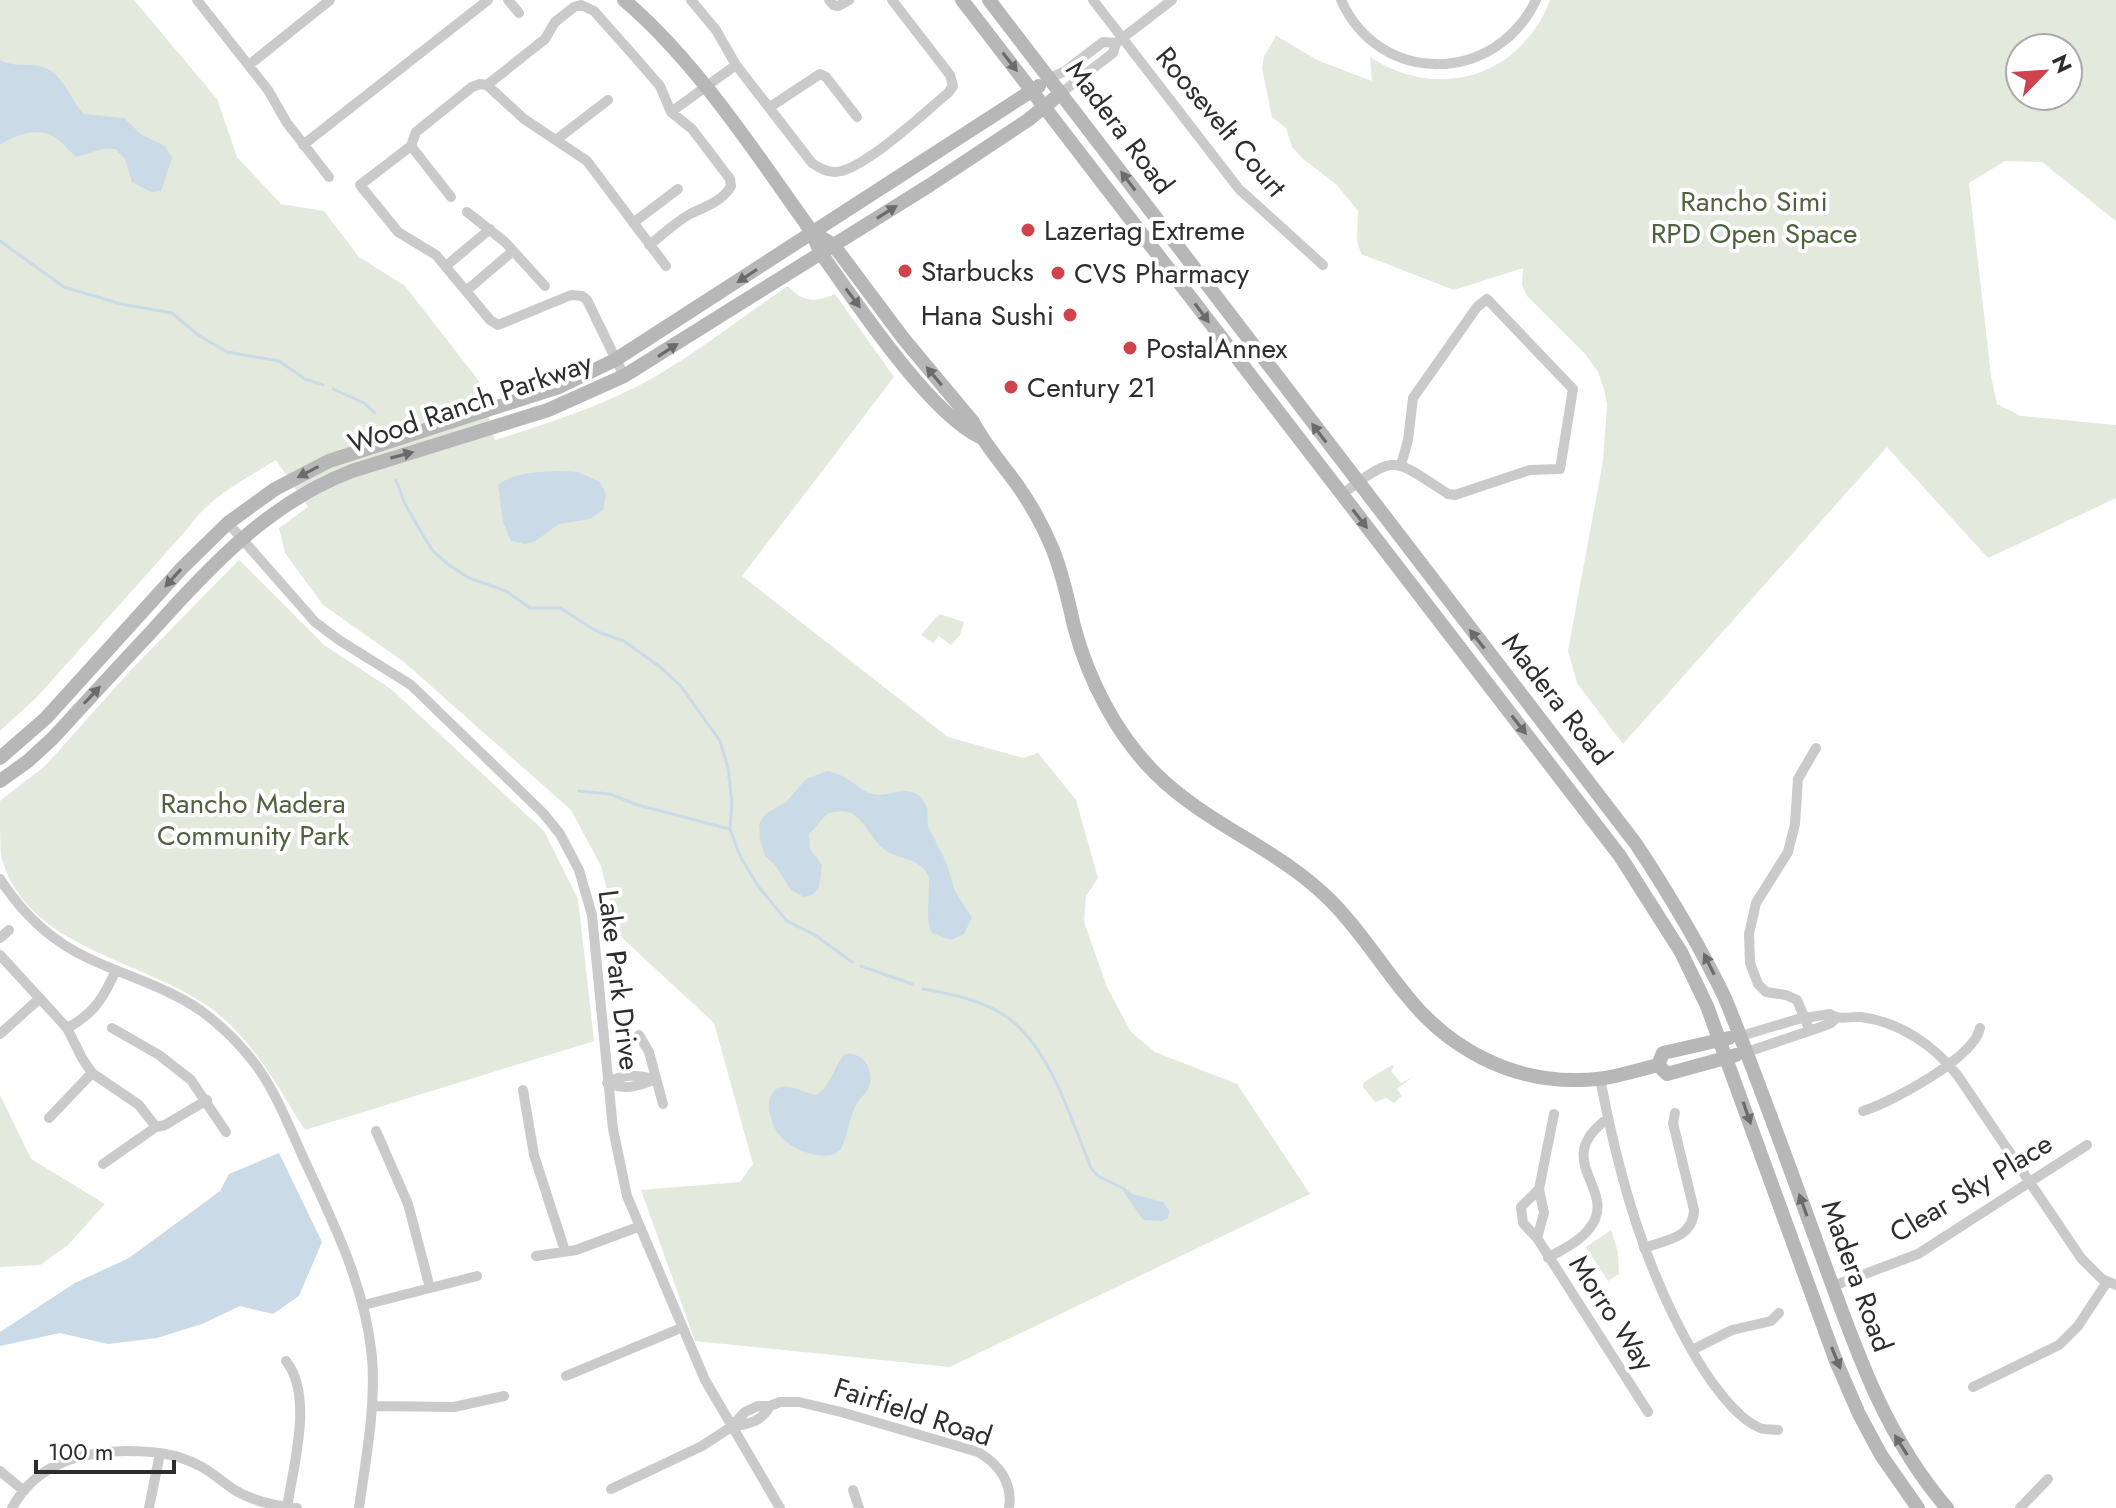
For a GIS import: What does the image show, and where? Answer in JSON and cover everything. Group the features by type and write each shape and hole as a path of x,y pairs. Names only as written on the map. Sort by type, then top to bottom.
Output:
{"main road":[{"path":"624,0 656,32 731,120 826,248 914,378 968,431 981,437 1021,490 1053,550 1092,678 1120,728 1153,771 1197,808 1311,883 1351,923 1423,1016 1460,1047 1508,1069 1535,1076 1581,1080 1658,1065"},
{"name":"Madera Road","path":"962,0 1620,856 1681,952 1722,1040 1836,1361 1881,1455 1918,1508"},
{"name":"Madera Road","path":"989,0 1636,844 1698,942 1741,1036 1884,1415 1900,1445 1947,1508"},
{"name":"Wood Ranch Parkway","path":"0,758 46,718 182,568 228,523 275,489 329,461 559,387 615,360 1050,78"},
{"name":"Wood Ranch Parkway","path":"0,781 53,738 205,572 242,537 328,480 556,407 624,376 930,185 1061,93"},
{"path":"1658,1065 1663,1053 1741,1036"},
{"path":"1658,1065 1667,1074 1747,1052"}],"street":[{"path":"197,0 249,65 303,145 329,177"},
{"path":"249,65 330,0"},
{"path":"303,145 488,0"},
{"path":"508,0 519,13"},
{"path":"691,0 716,30 736,65 812,163 822,170 834,172 854,167 873,154 953,86 950,75 892,0"},
{"path":"829,0 838,6 849,0"},
{"name":"Roosevelt Court","path":"1093,0 1119,41 1239,189 1323,265"},
{"name":"Wood Ranch Parkway","path":"1061,93 1113,53 1119,41 1172,0"},
{"path":"1341,0 1354,23 1375,44 1404,59 1422,64 1463,62 1497,48 1520,27 1536,0"},
{"path":"487,85 545,39 555,22 574,7 581,5 594,11 660,86 671,112 692,129 730,179 728,191 649,245"},
{"name":"Wood Ranch Parkway","path":"1050,78 1065,71 1103,42 1119,41"},
{"path":"671,112 736,65"},
{"path":"770,107 820,74 826,77 857,117"},
{"path":"624,376 587,300 582,296 571,295 498,325 490,320 429,248 398,232 360,185 411,146 416,132 472,87 487,85 524,119 587,161 666,266"},
{"path":"556,140 608,100"},
{"path":"411,146 451,197"},
{"path":"633,223 678,189"},
{"path":"467,212 490,229 545,286"},
{"path":"446,266 490,229"},
{"path":"466,291 513,251"},
{"path":"1341,495 1384,465 1401,465 1455,495 1530,470 1560,469 1573,389 1487,299 1477,307 1413,398 1408,440 1401,465"},
{"name":"Lake Park Drive","path":"228,523 315,622 411,685 543,813 560,834 579,870 592,915 607,1083 619,1163 638,1227 705,1380 780,1508"},
{"path":"1810,1031 1800,1004 1793,998 1766,992 1758,984 1750,963 1749,934 1756,903 1788,852 1795,824 1798,779 1816,748"},
{"path":"0,879 42,929 75,951 167,991 198,1009 228,1033 255,1064 275,1098 343,1244 364,1305 372,1358 372,1406 359,1508"},
{"path":"0,955 67,1028 92,1073 139,1105 156,1127"},
{"path":"67,1028 84,1020 97,1008 116,970"},
{"path":"0,1034 39,999"},
{"path":"1741,1036 1806,1017 1830,1014 1836,1018 1862,1017 1894,1027 1924,1042 1949,1064 2081,1258 2111,1284 2059,1345 1973,1387"},
{"path":"1747,1052 1831,1023 1836,1018"},
{"path":"112,1028 173,1064 191,1080 226,1132"},
{"path":"1863,1111 1881,1105 1949,1064 1978,1038 1980,1028"},
{"path":"639,1035 649,1052 663,1104"},
{"path":"49,1118 92,1073"},
{"path":"1600,1078 1618,1167 1665,1301 1713,1385 1729,1404 1760,1427 1778,1430"},
{"path":"607,1083 621,1088 636,1087 656,1079"},
{"path":"523,1090 534,1155 565,1251"},
{"path":"103,1164 156,1127 165,1125 207,1100"},
{"path":"1644,1248 1683,1234 1694,1221 1673,1123 1675,1113"},
{"name":"Morro Way","path":"1537,1238 1544,1213 1539,1189 1554,1114"},
{"path":"1548,1258 1581,1237 1594,1220 1597,1196 1584,1166 1584,1148 1590,1134 1607,1119"},
{"path":"376,1131 408,1204 430,1288"},
{"name":"Clear Sky Place","path":"1833,1286 1918,1254 2087,1145"},
{"name":"Morro Way","path":"1539,1189 1524,1202 1520,1212 1523,1223 1537,1238 1648,1412"},
{"path":"536,1256 576,1250 638,1227"},
{"path":"364,1305 477,1276"},
{"path":"1692,1350 1732,1330 1771,1321 1779,1313"},
{"path":"566,1376 681,1328"},
{"path":"286,1361 294,1371 301,1401 287,1508"},
{"path":"372,1406 454,1407 504,1396"},
{"name":"Fairfield Road","path":"611,1489 702,1446 731,1427 752,1423 764,1416 770,1406 780,1402 799,1402 978,1452 997,1465 1002,1473 1009,1489 1009,1508"},
{"path":"12,1508 24,1491 47,1469 77,1455 104,1452 160,1453 198,1464 250,1498 297,1508"},
{"path":"149,1508 160,1453"},
{"path":"0,1471 24,1491"},
{"path":"2020,1508 2048,1479"},
{"path":"853,1490 859,1508"}],"green space":[{"path":"0,0 134,0 217,99 237,157 281,204 324,211 359,257 405,286 479,381 495,440 602,403 639,385 683,359 788,286 809,299 835,294 894,377 742,576 948,737 1023,758 1038,753 1076,800 1098,878 1086,896 1084,922 1107,987 1131,1032 1155,1052 1237,1084 1310,1194 950,1367 695,1341 641,1190 740,1182 753,1164 714,1023 618,934 601,866 571,810 404,662 323,605 285,553 279,528 308,507 276,460 206,507 38,696 0,731"},
{"name":"Rancho Simi RPD Open Space","path":"1550,0 2116,0 2116,221 2042,162 2005,161 1969,183 1991,376 1997,404 2021,416 2116,425 2116,498 1988,558 1887,447 1623,744 1577,683 1568,651 1603,461 1607,404 1598,372 1586,355 1527,296 1522,285 1523,268 1454,290 1361,254 1357,240 1358,211 1337,185 1292,147 1286,128 1272,117 1262,68 1264,56 1275,35 1317,60 1372,81 1370,57 1396,71 1423,78 1449,79 1475,74 1498,64 1519,48 1537,26"},
{"name":"Rancho Madera Community Park","path":"239,560 324,645 391,689 544,831 578,899 594,1041 305,1130 275,1081 227,1021 185,992 61,933 35,913 14,888 1,856 0,801 46,765 130,671"},
{"path":"939,614 964,622 960,635 951,645 939,636 933,643 921,635"},
{"path":"1392,1065 1391,1071 1401,1083 1414,1076 1397,1089 1402,1096 1394,1103 1386,1098 1375,1102 1363,1087 1364,1082"},
{"path":"0,1095 31,1159 105,1204 68,1245 40,1265 0,1267"},
{"path":"1611,1230 1618,1252 1619,1274 1608,1281 1586,1247"}],"water":[{"path":"0,60 50,70 62,81 84,114 124,118 142,135 165,146 172,158 161,191 151,192 132,182 125,159 115,149 102,149 77,157 57,139 36,132 0,145"},
{"path":"578,472 600,482 606,495 603,510 590,519 559,524 534,542 511,541 503,522 498,485 521,475"},
{"path":"827,771 872,794 903,791 921,797 927,807 928,826 946,862 955,891 972,918 964,934 951,940 932,933 928,918 927,873 918,864 885,850 861,821 848,812 827,814 809,834 810,849 822,865 819,888 812,895 804,897 791,890 775,865 765,856 759,824 765,814 786,802 806,779"},
{"path":"845,1054 863,1059 869,1070 870,1082 857,1103 841,1149 825,1155 798,1149 776,1131 769,1109 771,1095 786,1086 817,1095"},
{"path":"279,1153 322,1242 299,1296 273,1314 240,1306 202,1324 157,1338 108,1344 60,1333 0,1346 0,1332 75,1283 129,1258 220,1191 229,1174"},
{"path":"1125,1188 1132,1194 1163,1202 1169,1211 1168,1218 1162,1221 1143,1220 1125,1194"}],"waterway":[{"path":"0,241 64,287 121,304 172,313 198,335 227,352 279,361 305,379 323,385"},
{"path":"333,389 364,403 375,413"},
{"path":"396,480 405,504 424,537 433,551 449,565 469,578 506,591 530,608 560,608 598,632 624,641 680,685 720,741 728,768 732,803 730,829 740,856 758,886 787,921 815,935 852,962"},
{"path":"579,791 610,794 638,805 729,829"},
{"path":"861,966 912,984"},
{"path":"923,989 980,1003 1011,1020 1038,1050 1049,1068 1091,1168 1098,1176 1124,1189"}],"place":[{"name":"Lazertag Extreme","path":"1028,230"},
{"name":"Starbucks","path":"905,271"},
{"name":"CVS Pharmacy","path":"1058,273"},
{"name":"Hana Sushi","path":"1070,315"},
{"name":"PostalAnnex","path":"1130,348"},
{"name":"Century 21","path":"1011,387"}]}
